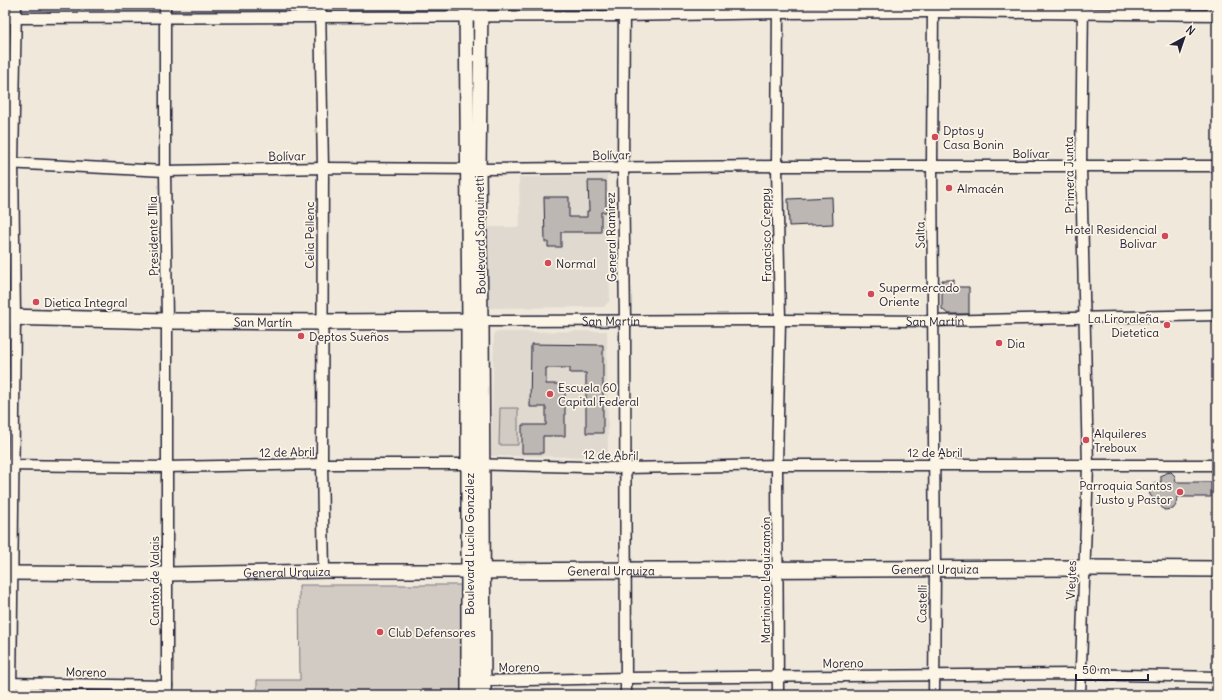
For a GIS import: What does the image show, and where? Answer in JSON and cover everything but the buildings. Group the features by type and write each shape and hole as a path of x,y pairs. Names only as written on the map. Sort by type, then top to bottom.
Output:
{"main road":[{"name":"San Martín","path":"10,317 167,321 475,321"},
{"name":"Boulevard Sanguinetti","path":"475,321 475,465"},
{"name":"Boulevard Lucilo González","path":"475,465 476,688"},
{"name":"General Urquiza","path":"476,571 1084,568 1217,569"}],"street":[{"path":"11,695 8,683 10,317 9,163 16,5"},
{"name":"Presidente Illia","path":"165,5 167,321 166,467"},
{"name":"Celia Pellenc","path":"320,5 323,168 322,464 324,571"},
{"name":"General Ramírez","path":"624,5 623,168 626,695"},
{"path":"5,18 320,17 481,10 624,16 778,9 933,8 1083,9 1217,15"},
{"name":"Salta","path":"933,8 932,166 934,465"},
{"name":"Francisco Creppy","path":"777,465 780,320 777,166 778,9"},
{"name":"Primera Junta","path":"1083,9 1081,166 1088,466"},
{"name":"Boulevard Sanguinetti","path":"473,169 481,10"},
{"name":"Boulevard Sanguinetti","path":"467,11 473,169 475,321"},
{"name":"Bolívar","path":"9,163 165,171 323,168 473,169 777,166 1217,166"},
{"name":"San Martín","path":"475,321 934,321 1217,315"},
{"name":"12 de Abril","path":"9,465 166,467 322,464 625,468 777,465 1217,465"},
{"name":"Martiniano Leguizamón","path":"777,465 778,695"},
{"name":"Castelli","path":"934,465 936,569 934,695"},
{"name":"Vieytes","path":"1080,695 1088,466"},
{"name":"Cantón de Valais","path":"166,467 168,574 167,691"},
{"name":"General Urquiza","path":"9,573 168,574 324,571 476,571"},
{"name":"Moreno","path":"476,688 626,678 1080,674 1217,677"},
{"name":"Moreno","path":"8,683 167,691"}],"shaded area":[{"name":"Normal","path":"607,175 610,300 604,307 488,308 487,227 520,227 519,177"},
{"name":"Escuela 60 Capital Federal","path":"607,331 608,457 491,456 494,332"},
{"path":"500,408 518,408 518,445 499,445"},
{"name":"Club Defensores","path":"299,585 461,585 462,695 257,695 257,680 300,680"}],"place":[{"name":"Dptos y Casa Bonin","path":"935,137"},
{"name":"Almacén","path":"949,188"},
{"name":"Hotel Residencial Bolivar","path":"1165,236"},
{"name":"Normal","path":"548,263"},
{"name":"Supermercado Oriente","path":"871,294"},
{"name":"Dietica Integral","path":"36,302"},
{"name":"La Liroraleña Dietetica","path":"1167,325"},
{"name":"Deptos Sueños","path":"301,336"},
{"name":"Dia","path":"999,343"},
{"name":"Escuela 60 Capital Federal","path":"550,394"},
{"name":"Alquileres Treboux","path":"1086,440"},
{"name":"Parroquia Santos Justo y Pastor","path":"1180,492"},
{"name":"Club Defensores","path":"380,632"}]}
